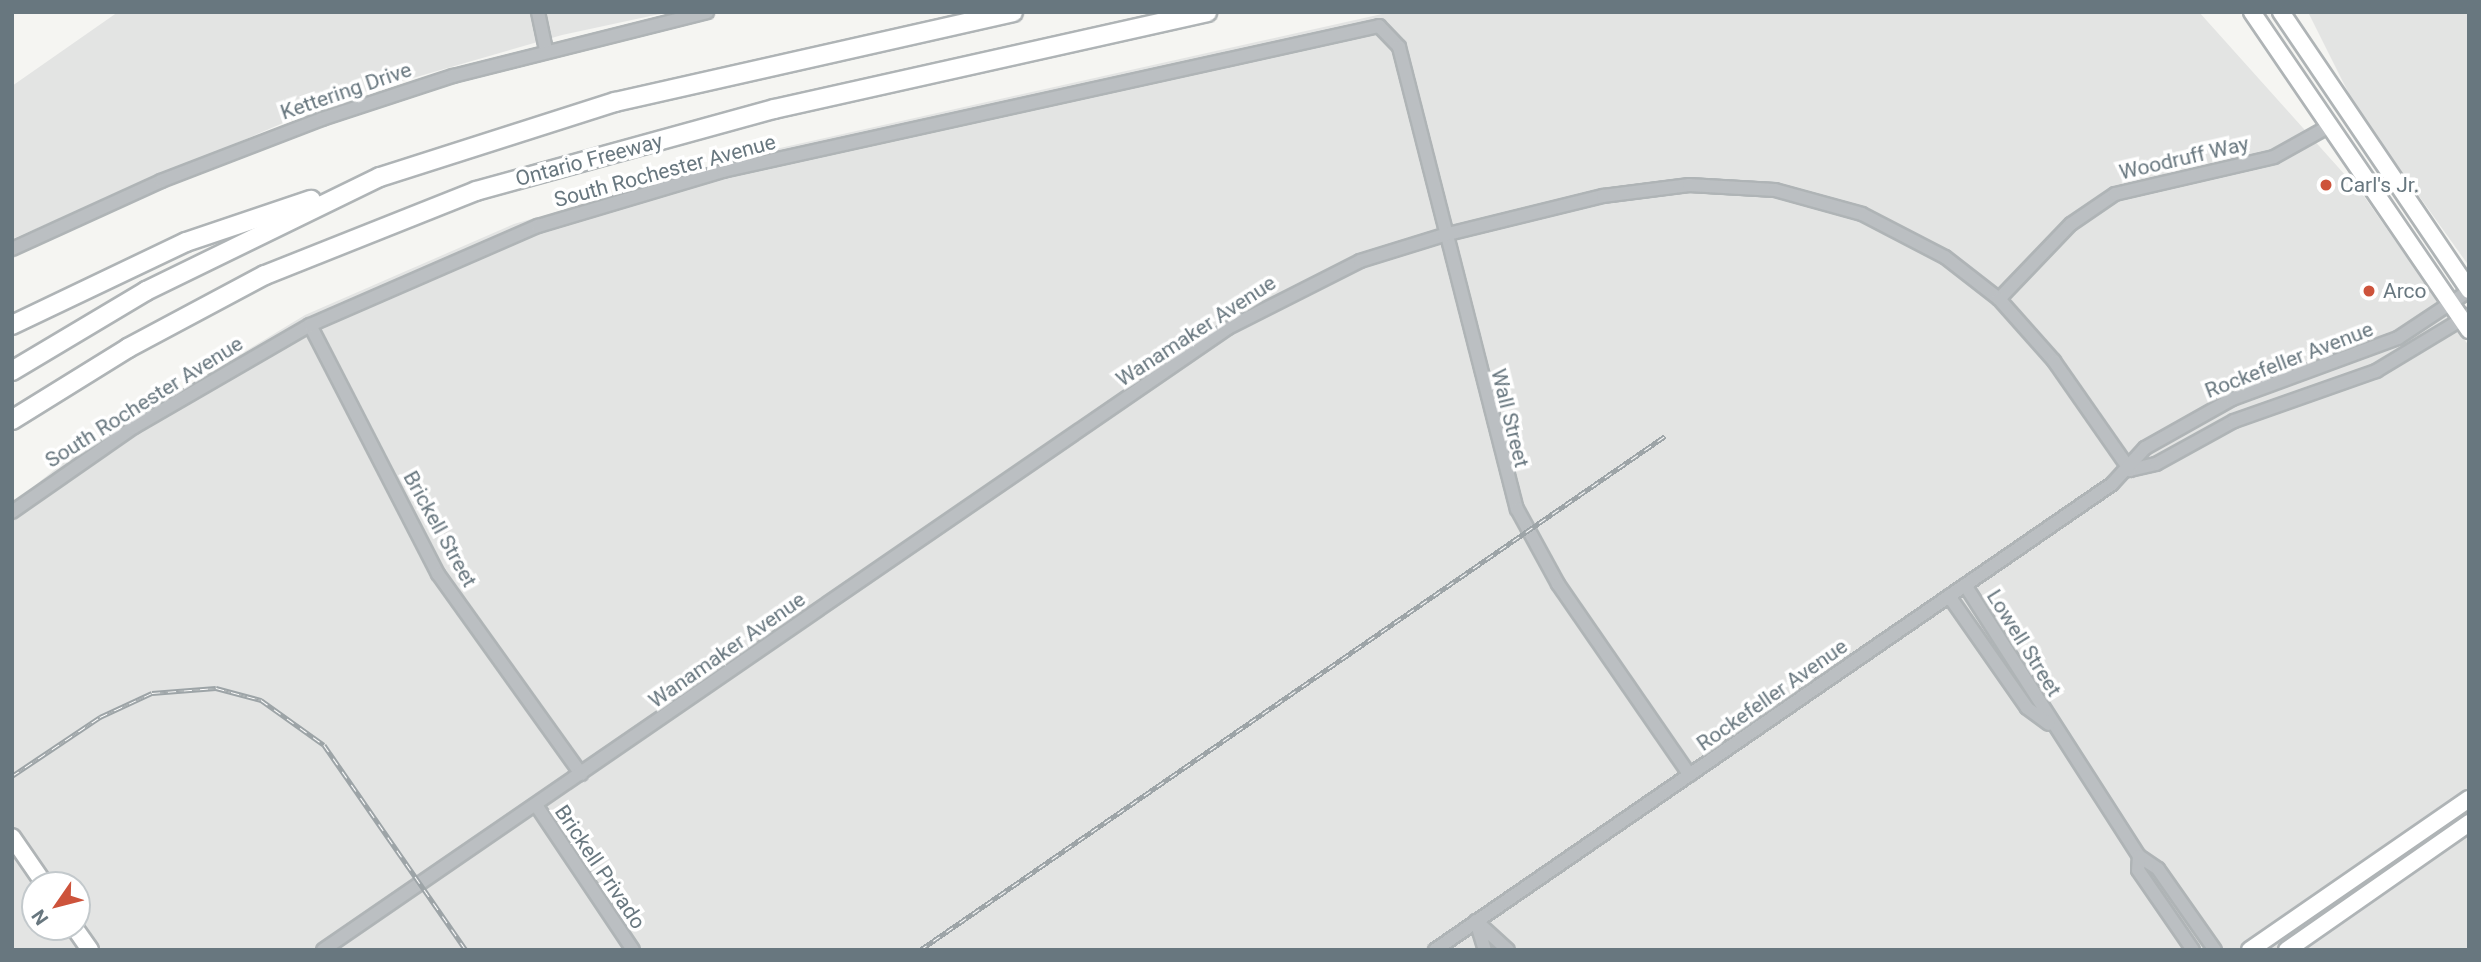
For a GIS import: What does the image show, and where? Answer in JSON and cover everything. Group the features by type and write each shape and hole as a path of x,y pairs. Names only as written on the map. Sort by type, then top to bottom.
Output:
{"highway":[{"path":"12,325 186,242 615,102 1013,12"},
{"name":"Ontario Freeway","path":"12,420 64,387 265,275 476,191 774,109 1207,12"},
{"path":"12,371 146,291 380,177"},
{"path":"12,430 64,387"}],"main road":[{"path":"2252,12 2328,127 2466,321"},
{"path":"2281,12 2469,291"},
{"path":"2250,950 2469,799"},
{"path":"2287,950 2469,823"},
{"path":"12,837 35,871"}],"street":[{"path":"538,12 546,51"},
{"name":"Kettering Drive","path":"12,249 282,133 546,51 707,12"},
{"name":"South Rochester Avenue","path":"12,512 134,426 310,325 538,226 723,171 1370,26 1388,29"},
{"name":"Wall Street","path":"1388,29 1399,47 1444,235 1517,509 1558,584 1690,775"},
{"name":"Woodruff Way","path":"1999,299 2071,224 2115,194 2274,156 2328,127"},
{"name":"Wanamaker Avenue","path":"323,950 1228,328 1360,261 1444,235 1631,190 1763,188 1823,201 1892,227 1999,299 2054,361 2130,470"},
{"name":"Rockefeller Avenue","path":"1434,950 2130,470 2145,448 2206,412 2366,353 2469,291"},
{"name":"Rockefeller Avenue","path":"2130,470 2156,464 2234,421 2376,371 2466,321"},
{"name":"Brickell Street","path":"310,325 438,574 581,774"},
{"name":"Lowell Street","path":"1965,585 2042,698 2049,724 2139,856 2158,869 2215,950"},
{"name":"Lowell Street","path":"1948,596 2027,708 2049,724"},
{"name":"Brickell Privado","path":"536,805 633,950"},
{"name":"Lowell Street","path":"2139,856 2138,870 2193,950"},
{"path":"1476,921 1485,950"},
{"path":"1476,921 1508,950"}],"shaded area":[{"path":"118,12 669,12 562,35 337,100 12,239 12,86"},
{"path":"1391,12 2199,12 2363,195 2469,346 2469,950 12,950 12,504 69,458 305,315 514,224 757,153"},
{"path":"2308,12 2469,12 2469,266 2356,108"}],"railway":[{"path":"920,950 1665,436"},
{"path":"12,776 100,717 152,693 216,688 261,700 324,745 466,950"}],"place":[{"name":"Carl's Jr.","path":"2326,185"},
{"name":"Arco","path":"2369,291"}]}
